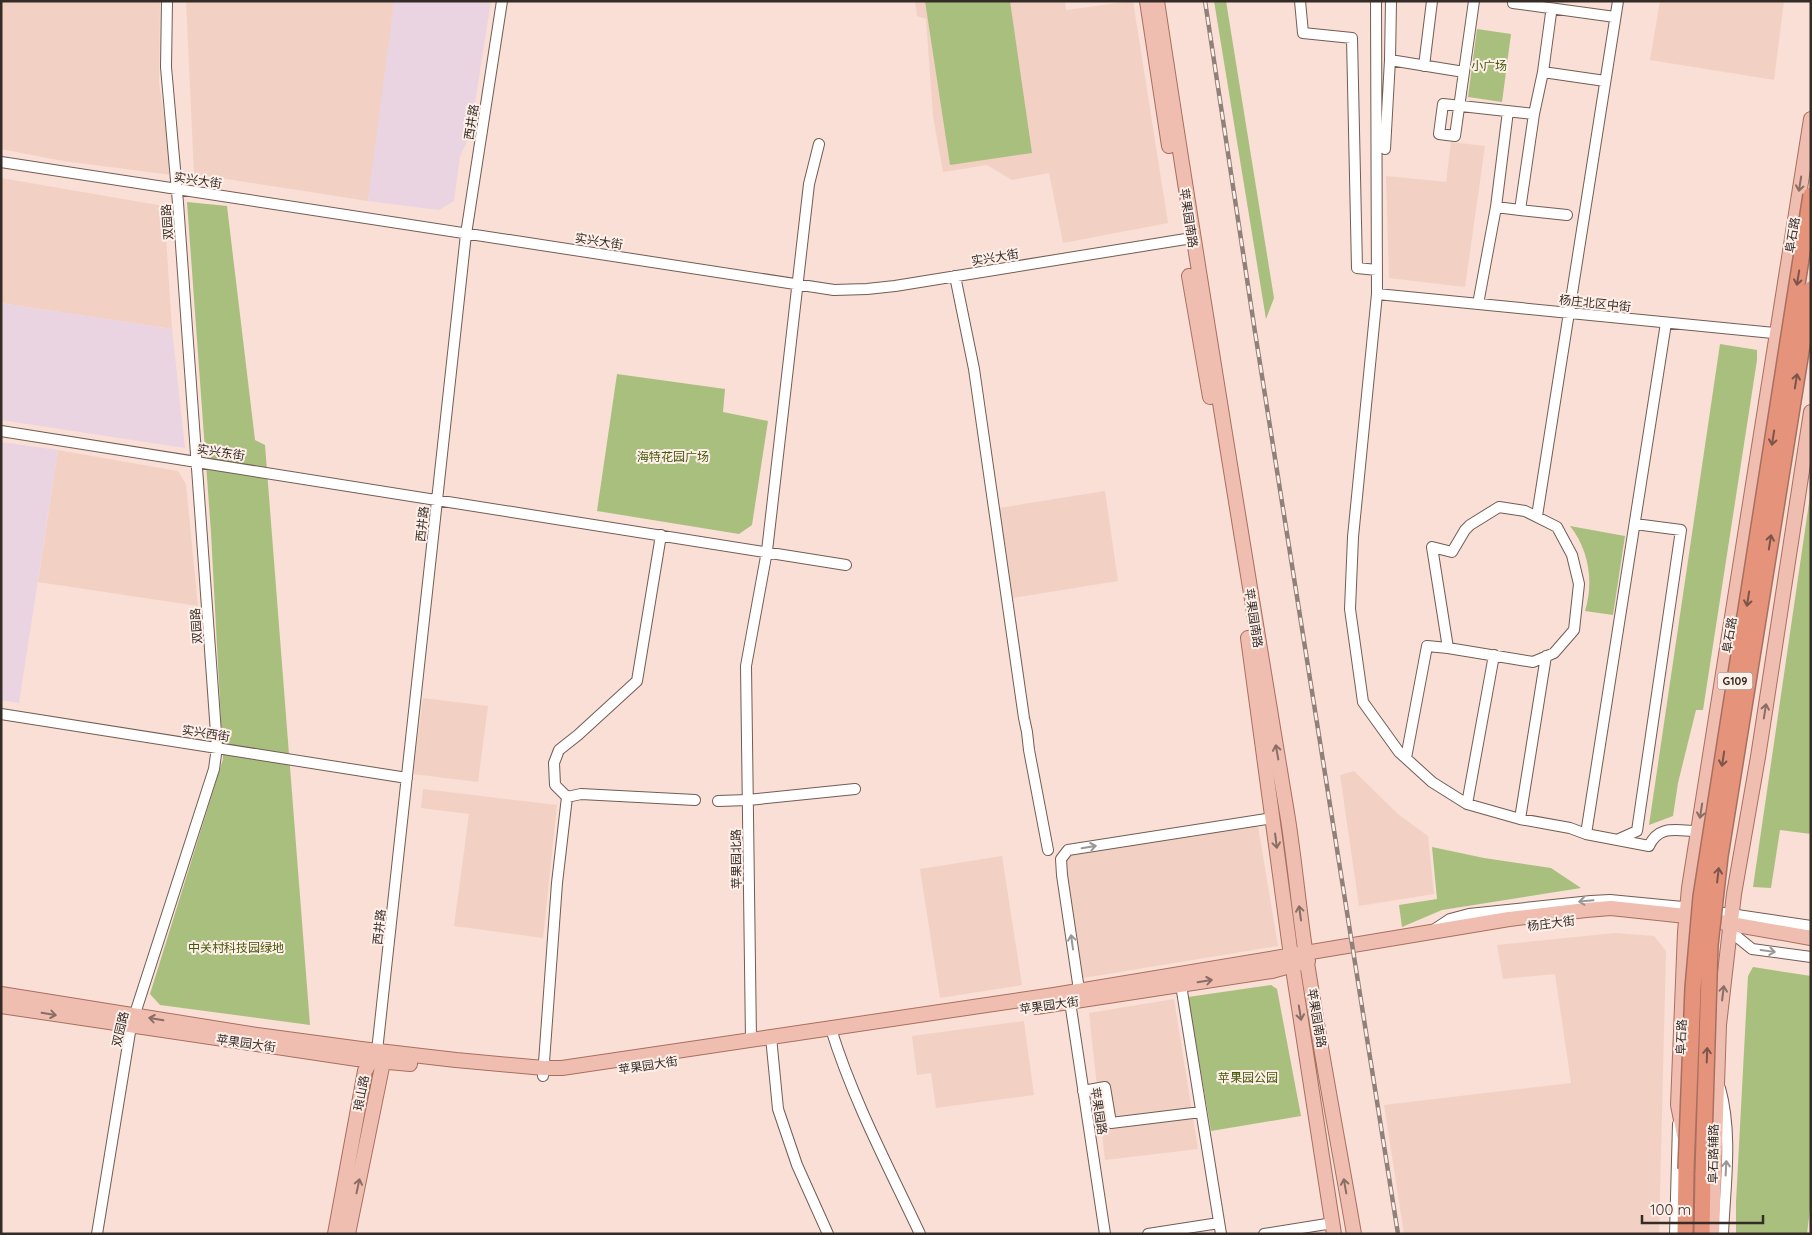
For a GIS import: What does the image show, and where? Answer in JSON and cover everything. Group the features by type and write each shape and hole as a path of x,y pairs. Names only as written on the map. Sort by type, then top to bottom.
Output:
{"highway":[{"name":"阜石路","path":"1685,1234 1694,988 1701,898 1811,195"},
{"name":"阜石路","path":"1702,1234 1710,945 1720,856 1811,289"}],"main road":[{"name":"苹果园南路","path":"1147,1 1188,238 1242,592 1292,961 1334,1228"},
{"name":"苹果园南路","path":"1157,1 1188,238 1214,360 1249,591 1288,824 1306,957 1354,1234"},
{"name":"阜石路","path":"1689,1234 1691,1178 1678,1105 1686,916 1695,847 1811,118"},
{"path":"1712,1234 1719,1025 1731,924 1740,853 1758,757 1811,412"},
{"name":"杨庄大街","path":"1292,961 1430,932 1510,919 1611,908 1686,916 1731,924 1811,946"},
{"name":"杨庄大街","path":"1306,957 1581,919 1686,916"},
{"path":"1731,924 1811,938"},
{"name":"苹果园大街","path":"1,1006 133,1021 377,1058 544,1072 607,1071 771,1041 1292,961"},
{"name":"苹果园大街","path":"1072,995 1181,985 1272,971 1292,961"},
{"name":"苹果园大街","path":"1,994 133,1021"},
{"name":"苹果园大街","path":"544,1072 751,1040 771,1041"},
{"name":"琅山路","path":"334,1234 365,1071 377,1058"},
{"name":"琅山路","path":"348,1234 377,1058"}],"street":[{"name":"双园路","path":"97,1234 133,1021 214,769 217,747 177,189 166,67 167,1"},
{"name":"西井路","path":"377,1058 466,234 502,1"},
{"path":"1300,1 1303,33 1352,38 1357,268 1377,270"},
{"path":"1376,1 1377,294 1353,536 1350,609 1363,702 1399,752 1432,782 1467,804 1520,819 1649,846 1653,836 1663,830 1698,831"},
{"path":"1385,149 1391,1"},
{"path":"1424,66 1432,1"},
{"path":"1474,1 1459,106 1534,114"},
{"path":"1513,1 1513,3 1571,6 1615,17"},
{"path":"1537,516 1618,1"},
{"path":"1520,210 1551,13"},
{"path":"1390,60 1464,72"},
{"path":"1543,72 1605,81"},
{"path":"1478,304 1496,207 1508,111"},
{"name":"苹果园北路","path":"751,1040 746,678 748,649 767,551 810,184 819,144"},
{"name":"实兴大街","path":"1,162 834,290 867,289 1188,238"},
{"path":"1496,207 1567,215"},
{"path":"955,276 974,369 1024,718 1048,850"},
{"name":"杨庄北区中街","path":"1377,294 1811,336"},
{"path":"1586,834 1666,322"},
{"name":"实兴东街","path":"1,431 846,565"},
{"path":"1406,758 1427,646 1533,662 1554,653 1574,630 1579,584 1572,555 1557,527 1525,511 1499,507 1470,525 1452,552 1432,547 1448,648"},
{"path":"1618,840 1637,831 1681,530 1635,524"},
{"path":"567,797 555,785 554,763 559,750 578,735 636,681 661,535"},
{"path":"1467,804 1494,655"},
{"path":"1520,819 1546,656"},
{"name":"实兴西街","path":"1,714 407,778"},
{"path":"718,801 748,800 855,789"},
{"path":"567,797 581,794 695,800"},
{"path":"544,1072 557,883 567,797"},
{"name":"苹果园路","path":"1105,1234 1083,1091 1072,995 1061,859 1068,850 1273,818"},
{"path":"1695,847 1740,853"},
{"path":"1731,924 1752,949 1811,957"},
{"name":"杨庄大街","path":"1731,924 1811,926"},
{"path":"1148,1234 1220,1228 1181,985"},
{"path":"832,1032 840,1058 855,1094 895,1184 920,1234"},
{"path":"771,1041 778,1109 797,1165 828,1234"},
{"name":"阜石路辅路","path":"1717,1076 1725,1106 1726,1155 1723,1234"},
{"path":"1083,1091 1105,1087 1111,1123 1201,1112"},
{"path":"1675,1234 1678,1105"},
{"path":"1264,1234 1334,1228"}],"shaded area":[{"path":"1,1 160,1 159,82 172,175 63,161 1,149"},
{"path":"186,1 396,1 368,201 194,174"},
{"path":"394,1 491,1 470,135 460,156 454,201 439,210 368,201"},
{"path":"915,1 1065,1 1066,10 1133,1 1168,223 1063,243 1049,173 1012,180 987,165 943,172 933,116 926,19 917,16"},
{"path":"1660,1 1784,1 1774,80 1650,60"},
{"path":"1451,142 1485,146 1465,287 1389,278 1386,176 1446,182"},
{"path":"1,178 164,206 172,329 1,303"},
{"path":"1,303 172,329 185,448 1,420"},
{"path":"1,442 58,450 19,703 1,700"},
{"path":"58,450 178,471 186,484 198,606 38,582"},
{"path":"1105,491 1118,581 1013,598 999,508"},
{"path":"423,698 488,706 478,782 413,774"},
{"path":"1354,771 1398,814 1428,836 1434,894 1359,906 1340,775"},
{"path":"423,789 557,805 543,938 454,926 469,814 421,808"},
{"path":"1258,826 1278,946 1083,978 1066,860 1069,855"},
{"path":"1002,856 1022,985 940,998 920,869"},
{"path":"1615,933 1654,936 1666,951 1659,1234 1404,1234 1384,1105 1571,1083 1555,974 1503,979 1497,945"},
{"path":"1174,999 1198,1149 1105,1160 1089,1013"},
{"path":"1024,1021 1034,1095 936,1108 931,1073 917,1075 912,1036"}],"green space":[{"path":"925,1 1010,1 1032,153 950,165"},
{"path":"1214,1 1226,1 1274,298 1266,319"},
{"name":"小广场","path":"1477,29 1511,34 1502,102 1468,97"},
{"name":"中关村科技园绿地","path":"187,202 227,206 255,440 265,445 310,1025 160,1005 150,994 223,759 211,533"},
{"path":"1720,344 1757,350 1757,360 1703,710 1696,710 1678,783 1673,816 1649,825"},
{"name":"海特花园广场","path":"617,374 725,389 723,412 768,421 752,525 739,534 597,511"},
{"path":"1811,489 1811,834 1780,830 1771,888 1753,887"},
{"path":"1570,526 1625,536 1613,615 1585,611 1589,589 1588,567 1582,545"},
{"path":"1432,847 1484,858 1551,868 1581,888 1442,910 1402,927 1399,905 1437,899"},
{"path":"1753,967 1811,976 1811,1201 1807,1234 1736,1234 1748,976"},
{"name":"苹果园公园","path":"1271,985 1277,989 1301,1116 1211,1131 1188,997"}],"railway":[{"path":"1205,1 1255,332 1398,1234"}]}
